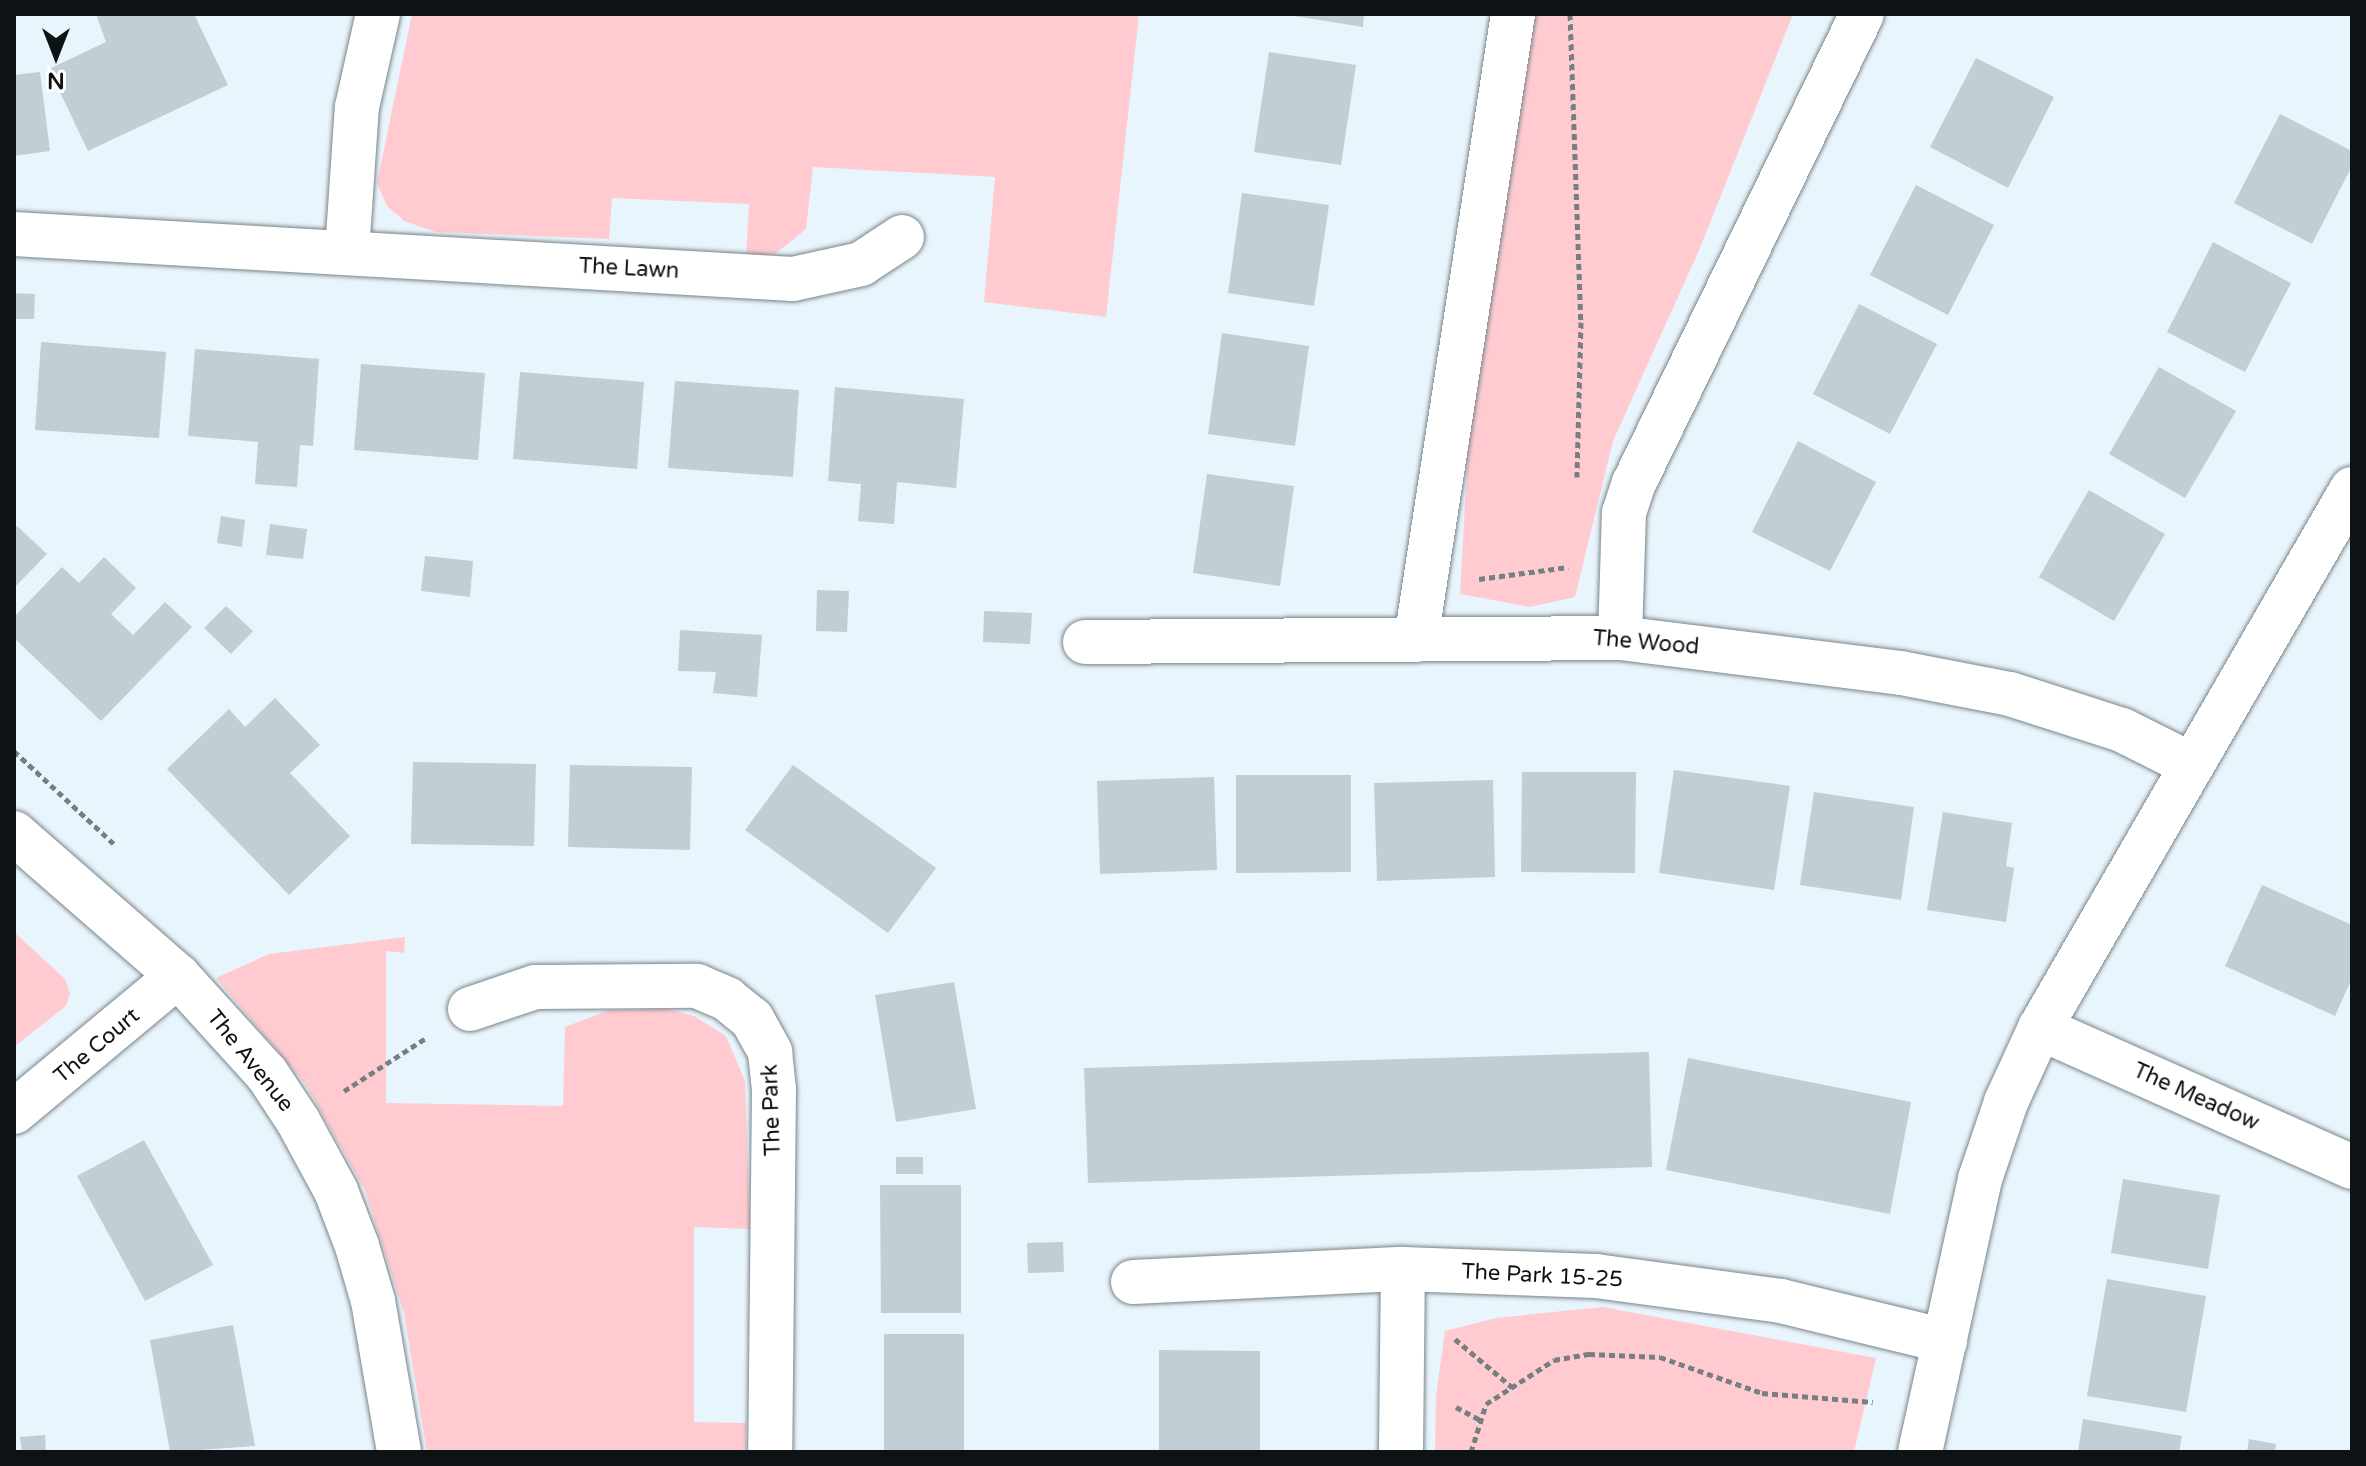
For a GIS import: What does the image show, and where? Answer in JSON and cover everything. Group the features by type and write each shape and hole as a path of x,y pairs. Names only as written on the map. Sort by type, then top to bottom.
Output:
{"street":[{"path":"347,252 357,107 378,14"},
{"path":"1416,640 1513,14"},
{"path":"1620,638 1624,513 1634,483 1862,14"},
{"name":"The Lawn","path":"14,234 793,279 861,264 902,237"},
{"path":"1920,1452 1980,1179 2006,1102 2040,1028 2190,764 2352,489"},
{"name":"The Wood","path":"1085,642 1620,638 1901,673 2010,694 2122,730 2190,764"},
{"name":"The Avenue","path":"14,833 178,976 267,1074 298,1121 336,1191 357,1246 373,1301 399,1452"},
{"name":"The Court","path":"14,1112 178,976"},
{"name":"The Park","path":"470,1009 535,987 697,986 752,1019 770,1052 774,1089 770,1452"},
{"name":"The Meadow","path":"2040,1028 2352,1167"},
{"path":"1401,1452 1403,1269"},
{"name":"The Park 15-25","path":"1133,1282 1403,1269 1612,1278 1781,1301 1945,1341"}],"path":[{"path":"1570,14 1581,322 1577,490"},
{"path":"1423,586 1575,566 1620,572"},
{"path":"14,751 123,852"},
{"path":"298,1121 470,1009"},
{"path":"1445,1331 1512,1387"},
{"path":"1471,1452 1486,1404 1554,1360 1589,1354 1660,1357 1762,1393 1874,1398 1872,1412"}],"shaded area":[{"path":"412,14 1139,14 1106,317 984,302 995,177 813,167 806,229 775,254 746,257 749,204 612,198 609,239 436,232 404,221 387,206 377,183"},
{"path":"1528,14 1793,14 1700,248 1613,441 1575,597 1530,607 1460,594 1472,374"},
{"path":"14,932 65,979 70,993 66,1006 14,1047"},
{"path":"405,937 404,953 386,951 386,1103 563,1106 565,1027 610,1010 667,1009 694,1016 726,1036 745,1081 750,1229 694,1227 694,1422 746,1423 746,1452 427,1452 404,1313 365,1190 306,1085 216,978 269,954"},
{"path":"1603,1307 1876,1358 1854,1452 1435,1452 1436,1396 1445,1331 1496,1318"}],"building":[{"path":"96,14 194,14 228,85 88,151 49,69 106,42"},
{"path":"1282,14 1364,14 1363,27"},
{"path":"1269,52 1356,65 1341,165 1254,152"},
{"path":"1976,58 2054,97 2008,188 1930,147"},
{"path":"40,72 50,151 14,156 14,75"},
{"path":"2280,114 2352,151 2352,166 2312,244 2234,203"},
{"path":"1916,185 1994,225 1948,315 1870,275"},
{"path":"1242,193 1329,205 1314,306 1228,293"},
{"path":"2213,242 2291,283 2245,372 2167,332"},
{"path":"14,293 35,294 34,319 14,319"},
{"path":"1859,304 1937,344 1890,434 1813,394"},
{"path":"1222,333 1309,346 1295,446 1208,434"},
{"path":"41,342 166,352 159,438 35,430"},
{"path":"195,349 319,359 313,446 300,445 297,487 255,484 258,442 188,436"},
{"path":"361,364 485,373 478,460 354,450"},
{"path":"2159,367 2236,411 2185,498 2109,454"},
{"path":"520,372 644,382 637,469 513,459"},
{"path":"675,381 799,390 793,477 668,468"},
{"path":"835,387 964,399 956,488 897,482 894,524 858,521 861,484 828,481"},
{"path":"1798,441 1876,482 1830,571 1752,532"},
{"path":"1207,474 1294,486 1280,586 1193,573"},
{"path":"2089,490 2165,534 2114,621 2039,577"},
{"path":"221,516 245,520 242,547 217,543"},
{"path":"270,524 307,529 303,559 266,555"},
{"path":"17,526 47,554 14,588 14,528"},
{"path":"425,556 473,561 470,597 421,591"},
{"path":"104,557 136,588 111,614 133,635 165,602 192,627 101,721 14,638 14,617 62,567 79,583"},
{"path":"817,590 849,591 847,632 816,631"},
{"path":"226,606 253,631 231,654 204,628"},
{"path":"984,611 1032,613 1030,644 983,642"},
{"path":"680,630 762,635 757,697 713,693 716,672 678,671"},
{"path":"275,698 320,745 290,773 350,836 289,895 167,769 229,709 245,727"},
{"path":"413,762 536,764 534,846 411,844"},
{"path":"570,765 692,767 690,850 568,847"},
{"path":"793,765 936,868 888,933 745,830"},
{"path":"1674,770 1790,786 1774,890 1659,873"},
{"path":"1522,772 1636,772 1635,873 1521,872"},
{"path":"1236,775 1351,775 1351,872 1236,873"},
{"path":"1214,777 1217,870 1100,874 1097,781"},
{"path":"1493,780 1495,877 1377,881 1374,783"},
{"path":"1814,792 1914,807 1901,900 1800,885"},
{"path":"1943,812 2012,823 2006,866 2014,868 2006,922 1927,910"},
{"path":"2262,885 2352,925 2352,978 2335,1016 2225,966"},
{"path":"954,982 976,1109 896,1122 875,995"},
{"path":"1649,1052 1652,1167 1088,1183 1084,1068"},
{"path":"1688,1058 1911,1102 1890,1214 1666,1170"},
{"path":"144,1140 213,1265 145,1301 77,1176"},
{"path":"896,1157 923,1157 923,1174 896,1174"},
{"path":"2123,1179 2220,1195 2208,1269 2111,1253"},
{"path":"880,1185 961,1185 961,1313 881,1313"},
{"path":"1063,1242 1064,1272 1028,1273 1027,1243"},
{"path":"2107,1279 2206,1296 2186,1412 2087,1396"},
{"path":"233,1325 255,1446 170,1452 150,1340"},
{"path":"884,1334 964,1334 964,1452 884,1452"},
{"path":"1159,1350 1260,1351 1260,1452 1159,1452"},
{"path":"2083,1419 2182,1436 2179,1452 2078,1452"},
{"path":"45,1435 46,1452 22,1452 20,1437"},
{"path":"2249,1439 2276,1444 2275,1452 2247,1452"}]}
